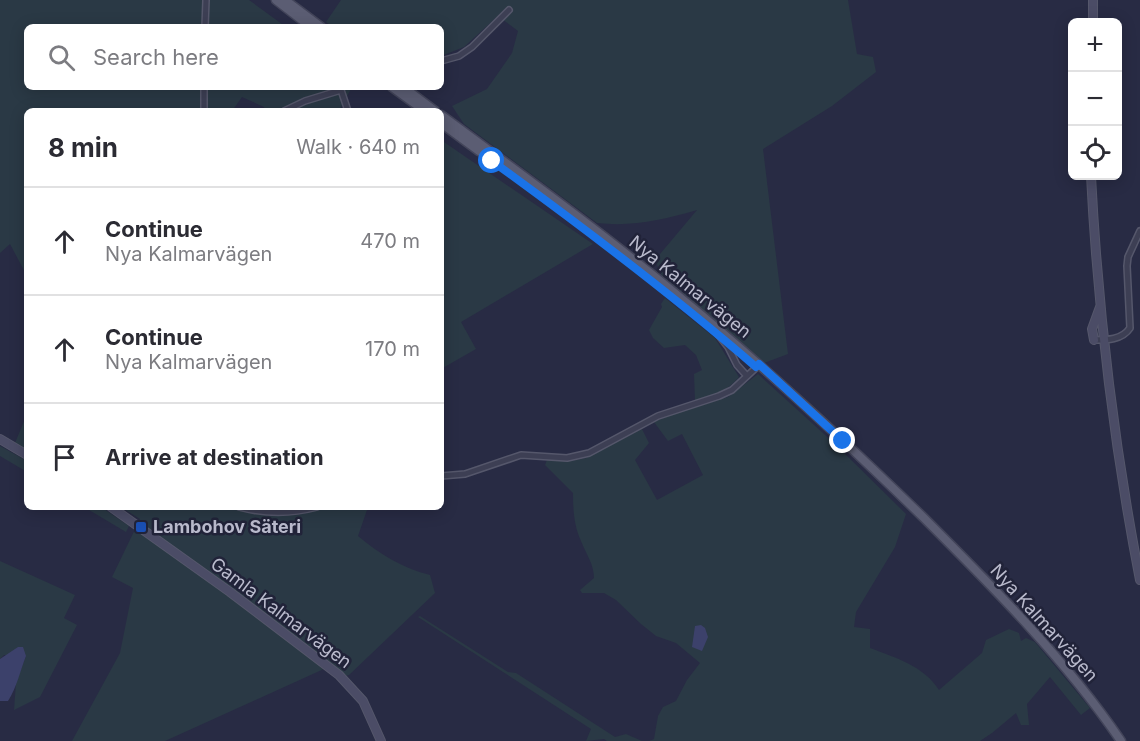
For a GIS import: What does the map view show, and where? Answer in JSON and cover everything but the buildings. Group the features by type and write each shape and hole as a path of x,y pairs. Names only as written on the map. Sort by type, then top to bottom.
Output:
{"main road":[{"path":"276,0 307,24"},
{"path":"285,0 317,24"},
{"path":"1088,0 1088,18"},
{"path":"1093,0 1093,18"},
{"path":"396,90 420,108"},
{"path":"407,90 431,108"},
{"name":"Nya Kalmarvägen","path":"444,117 680,297 839,436 970,564 1070,673 1119,741"},
{"name":"Nya Kalmarvägen","path":"444,125 589,231 758,366"},
{"path":"1091,180 1101,306 1140,556"},
{"path":"1096,180 1106,340 1124,489 1140,580"},
{"path":"1094,339 1092,329 1101,306"},
{"path":"0,439 24,453"},
{"name":"Gamla Kalmarvägen","path":"115,510 221,585 339,675 363,701 381,741"}],"street":[{"path":"205,24 206,0"},
{"path":"444,60 459,56 472,47 509,10"},
{"path":"204,90 204,108"},
{"path":"290,108 341,90 347,108"},
{"path":"1094,339 1106,340 1122,336 1130,328 1127,266 1128,257 1140,231"},
{"path":"716,332 728,347 737,365 747,376"},
{"path":"444,476 465,474 521,455 567,458 589,453 658,416 732,390 758,366"},
{"path":"254,510 264,512 300,510"}],"shaded area":[{"path":"0,0 249,0 282,24 24,24 24,90 350,90 341,108 264,108 242,97 234,108 24,108 24,270 10,244 0,253"},
{"path":"341,0 848,0 857,54 873,57 876,72 832,106 763,149 788,354 764,363 662,276 655,260 697,210 647,222 597,223 464,124 452,106 487,89 512,53 518,31 498,16 464,47 444,55 444,24 329,24 326,22"},
{"path":"444,142 593,244 461,322 476,349 444,367"},
{"path":"665,298 715,338 739,377 730,386 695,401 694,374 702,370 696,355 685,345 664,348 653,338 649,330"},
{"path":"758,374 835,444 906,514 895,547 856,612 854,627 870,629 870,648 917,669 926,675 939,690 982,653 986,640 1009,629 1019,633 1021,641 1026,638 1035,642 1090,708 1081,715 1050,677 1027,704 1029,725 1021,725 1016,713 980,741 649,741 654,739 658,716 663,707 676,701 687,680 700,663 676,643 656,636 616,600 604,593 582,593 580,590 594,578 594,573 577,530 573,493 545,465 547,460 571,461 586,458 642,429 649,443 635,460 657,500 703,475 682,434 668,441 654,422 676,412 728,397"},
{"path":"24,421 24,448 15,443"},
{"path":"0,446 24,459 24,470 0,456"},
{"path":"89,510 105,510 129,526 126,532"},
{"path":"126,510 367,510 358,536 392,560 430,575 435,593 349,675 345,676 203,567 198,573 326,668 165,741 72,741 120,653 133,588 112,577 140,519"},
{"path":"0,561 75,595 64,618 77,625 40,697 14,710 16,682 26,656 4,655 0,659"},
{"path":"420,616 508,672 516,673 615,737 626,734 642,741 607,741 604,739 586,741 591,729 418,617"}],"water":[{"path":"701,625 705,628 708,637 702,651 692,647 695,626"},
{"path":"18,647 23,647 26,656 11,696 8,701 0,701 0,659"}],"place":[{"name":"Lambohov Säteri","path":"141,527"}],"route":[{"path":"492,161 589,231 677,299 756,367 759,364 843,441"}]}
